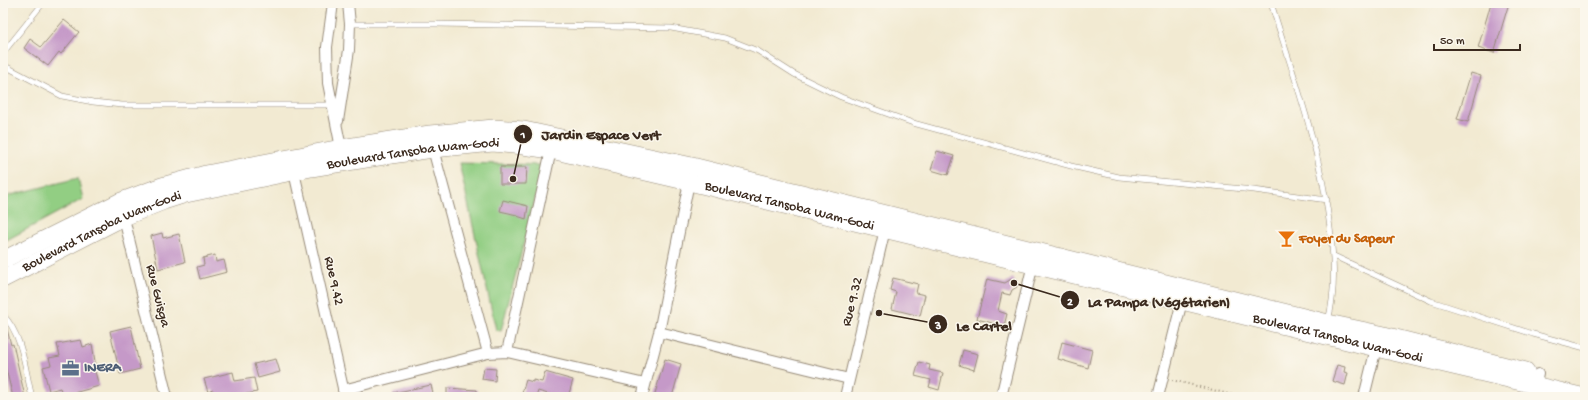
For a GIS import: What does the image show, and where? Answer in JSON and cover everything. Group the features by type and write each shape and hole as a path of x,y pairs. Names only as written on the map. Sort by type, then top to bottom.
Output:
{"main road":[{"name":"Boulevard Tansoba Wam-Godi","path":"3,279 162,186 206,174 341,148 444,132 494,128 524,130 692,166 887,221 1378,341 1536,385 1585,397"},
{"name":"Boulevard Tansoba Wam-Godi","path":"3,260 121,210 164,201 186,194 294,172 433,149 493,143 551,150 689,182 887,221"},
{"name":"Boulevard Tansoba Wam-Godi","path":"1184,294 1328,323 1378,341"},
{"name":"Boulevard Tansoba Wam-Godi","path":"1536,385 1585,384"}],"street":[{"path":"333,3 327,47 328,83 336,105 341,148"},
{"path":"336,105 349,50 350,24 348,3"},
{"path":"433,149 488,353"},
{"path":"507,352 551,150"},
{"name":"Rue 9.42","path":"294,172 344,393"},
{"path":"642,397 659,332 689,182"},
{"name":"Rue Guisga","path":"121,210 167,397"},
{"name":"Rue 9.32","path":"845,397 887,221"},
{"path":"1001,397 1035,257"},
{"path":"1158,397 1184,294"},
{"path":"659,332 849,379"},
{"path":"1364,397 1378,341"},
{"path":"344,393 488,353 507,352 645,384"}],"lane":[{"path":"3,53 43,3"},
{"path":"1271,3 1317,153 1327,200 1334,256 1333,304 1328,323"},
{"path":"350,24 663,28 700,32 725,38 758,51 794,74 841,97 914,123 1071,166 1119,177 1254,190 1327,200"},
{"path":"3,65 62,96 93,102 122,105 336,105"},
{"path":"1334,256 1431,301 1533,334 1585,348"},
{"path":"3,316 10,322 17,335 32,397"}],"path":[{"path":"1163,378 1241,397"}],"green space":[{"path":"459,163 544,165 501,331 496,330"},
{"path":"78,178 83,199 3,242 3,197"}],"building":[{"path":"1491,3 1509,3 1494,53 1478,48"},
{"path":"64,20 79,32 61,54 59,52 48,66 24,48 30,39 41,47"},
{"path":"1471,73 1481,76 1468,122 1457,119"},
{"path":"937,151 954,156 948,175 931,170"},
{"path":"500,167 527,167 526,184 500,184"},
{"path":"503,200 528,206 526,219 500,211"},
{"path":"162,233 163,238 179,234 185,262 158,269 151,236"},
{"path":"215,255 216,262 224,260 227,272 200,279 197,267 204,265 203,258"},
{"path":"893,278 918,284 916,293 925,295 920,316 892,309 896,292 890,290"},
{"path":"1013,278 1017,287 1012,290 1010,295 1002,293 998,311 1007,314 1004,326 977,319 987,279 1005,283"},
{"path":"6,325 11,345 13,344 25,397 13,397 3,357 3,326"},
{"path":"131,326 140,369 120,374 110,331"},
{"path":"81,340 83,347 92,344 96,367 94,368 99,386 63,396 60,388 49,391 43,367 51,365 49,358 60,356 57,344"},
{"path":"1062,342 1092,350 1088,368 1058,359"},
{"path":"963,350 978,354 974,370 959,365"},
{"path":"276,359 280,372 258,378 254,364"},
{"path":"665,359 681,364 672,397 654,397"},
{"path":"919,362 930,365 929,370 943,373 939,390 929,387 931,380 915,376"},
{"path":"1337,365 1345,367 1344,372 1348,373 1345,385 1332,381"},
{"path":"484,368 496,369 495,381 482,379"},
{"path":"233,372 235,381 254,378 257,392 232,397 215,397 213,390 208,392 204,379"},
{"path":"545,372 573,380 568,397 558,397 538,391 536,397 522,393 526,380 542,382"},
{"path":"431,385 434,397 393,397 393,393"},
{"path":"447,388 477,390 477,397 447,397"}],"place":[{"name":"Jardin Espace Vert","path":"513,179"},
{"name":"Foyer du Sapeur","path":"1286,239"},
{"name":"La Pampa (Végétarien)","path":"1014,283"},
{"name":"Le Cartel","path":"879,313"},
{"name":"INERA","path":"71,368"}]}
